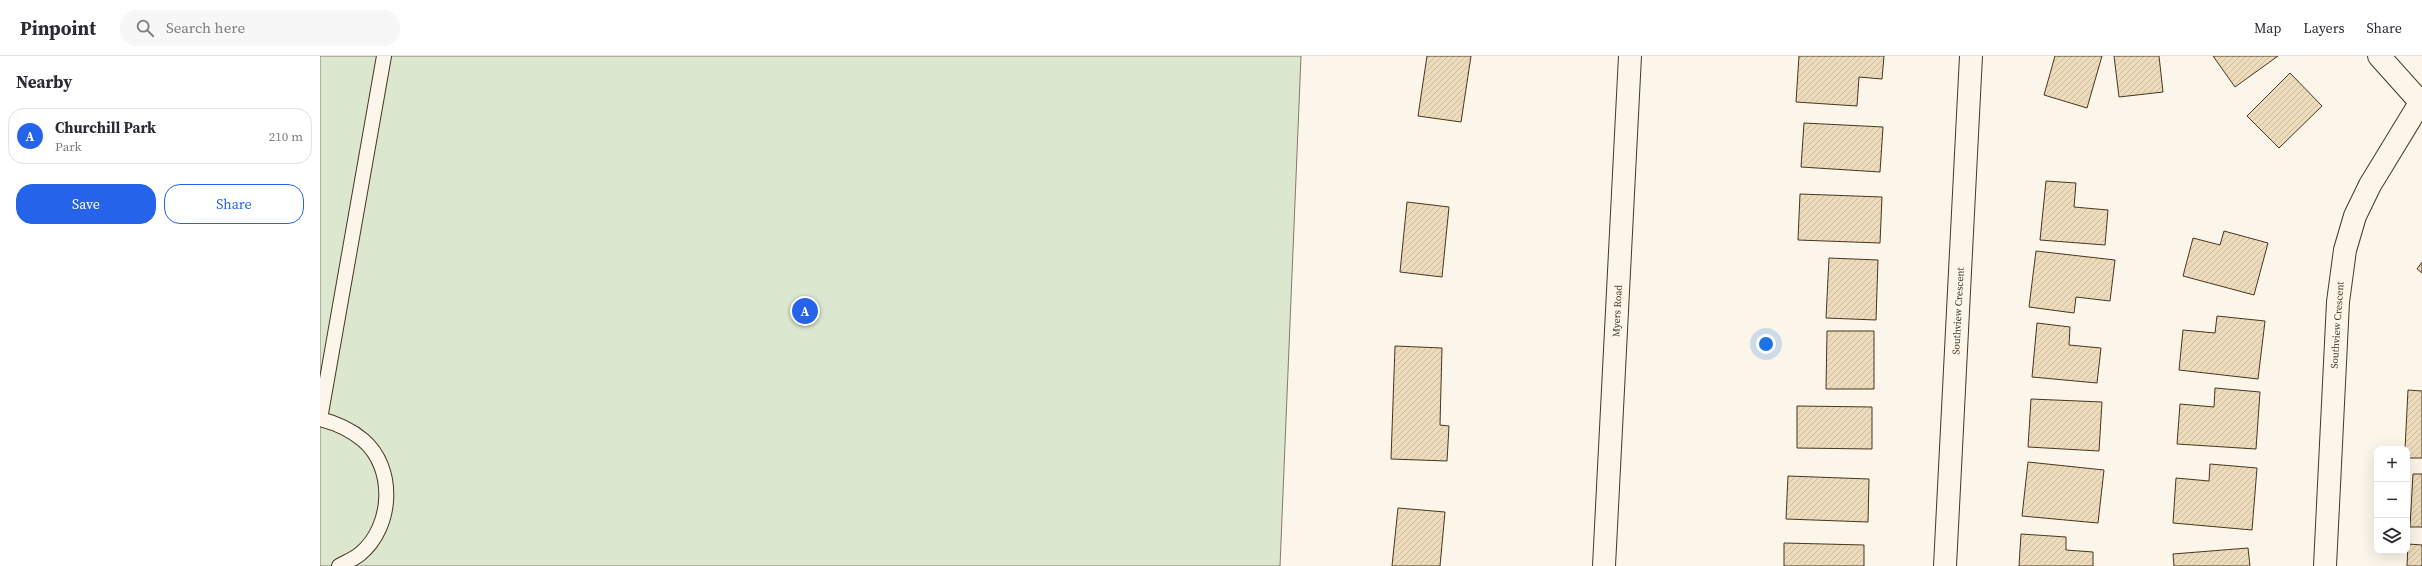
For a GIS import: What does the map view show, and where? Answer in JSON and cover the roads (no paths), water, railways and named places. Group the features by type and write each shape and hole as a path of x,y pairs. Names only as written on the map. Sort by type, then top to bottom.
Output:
{"street":[{"name":"Myers Road","path":"1604,566 1630,56"},
{"name":"Southview Crescent","path":"1945,566 1970,56"},
{"path":"2380,56 2421,103"},
{"name":"Southview Crescent","path":"2325,566 2338,302 2345,250 2354,216 2370,185 2421,103"}],"lane":[{"path":"339,566 360,554 371,543 383,519 387,489 380,463 364,440 343,425 320,419 384,56"}],"place":[{"name":"Churchill Park","path":"805,311"}]}
